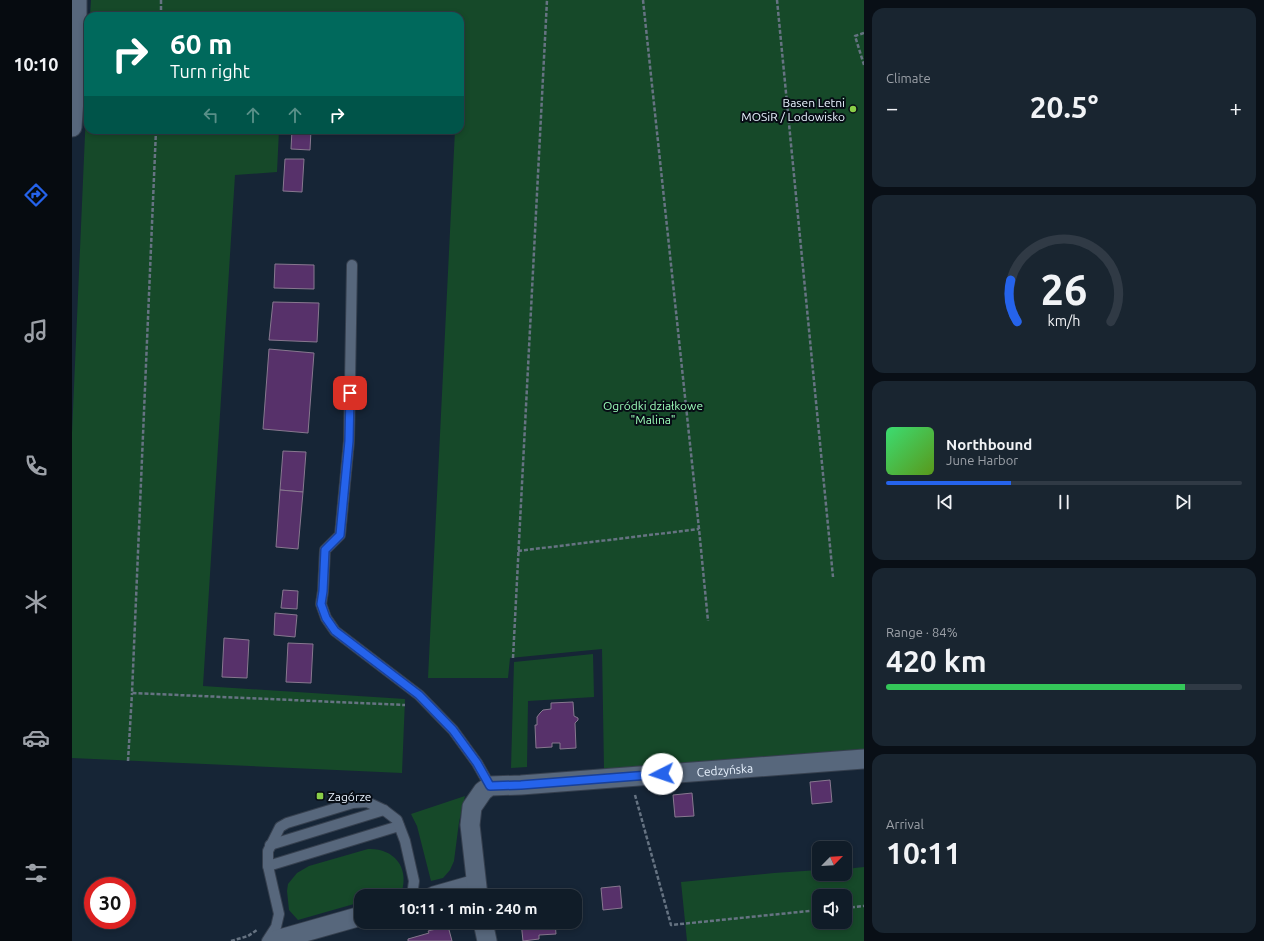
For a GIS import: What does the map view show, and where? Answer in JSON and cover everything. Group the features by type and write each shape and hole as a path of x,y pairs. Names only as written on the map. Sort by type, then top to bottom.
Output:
{"street":[{"path":"72,127 77,56 77,0"},
{"name":"Cedzyńska","path":"490,786 521,785 864,759"},
{"path":"477,889 470,825 472,807 483,791 490,786"},
{"path":"273,941 354,918"},
{"path":"484,929 487,941"}],"lane":[{"path":"352,265 348,449 340,535 325,550 321,604 326,618 335,631 419,695 453,730 477,763 490,786"},
{"path":"267,941 276,927 279,914 268,866 268,851 280,827 287,823 353,803 367,802 384,810 397,820 405,840 412,868 414,881 413,889"},
{"path":"270,845 384,810"},
{"path":"268,866 399,826"}],"path":[{"path":"160,12 161,0"},
{"path":"513,658 547,0"},
{"path":"643,0 700,529 708,621"},
{"path":"778,0 833,577"},
{"path":"864,33 855,36 864,65"},
{"path":"128,761 156,134"},
{"path":"518,551 700,529"},
{"path":"132,693 405,705"},
{"path":"630,777 671,925 812,911"},
{"path":"852,907 864,906"}],"green space":[{"name":"Ogródki działkowe \"Malina\"","path":"91,0 864,0 864,749 604,769 602,649 510,658 508,678 428,678 455,134 464,134 464,12 90,12"},
{"path":"85,134 279,134 277,172 235,175 203,686 405,699 402,773 72,758 72,433"},
{"path":"593,654 594,697 528,701 527,767 511,768 514,662"},
{"path":"465,796 459,822 454,861 450,870 443,878 431,881 417,826 411,814"},
{"path":"368,849 377,849 392,855 397,860 401,866 404,882 402,889 354,889 354,904 298,920 289,910 287,891 288,884 297,873 309,866"},
{"path":"864,867 864,941 687,941 681,882 812,870 812,881 852,881 852,868"}],"building":[{"path":"292,134 311,134 310,150 291,149"},
{"path":"285,159 304,159 302,192 283,191"},
{"path":"275,264 314,265 314,289 274,288"},
{"path":"273,302 319,303 317,342 269,340"},
{"path":"269,349 314,353 308,433 263,429"},
{"path":"283,451 306,452 303,492 280,490"},
{"path":"280,490 303,492 298,549 276,547"},
{"path":"283,590 298,591 297,609 281,608"},
{"path":"275,613 297,615 295,637 274,635"},
{"path":"224,638 249,640 247,678 222,677"},
{"path":"288,643 313,644 311,683 286,682"},
{"path":"573,702 574,716 578,718 575,723 576,748 560,749 560,743 552,743 552,747 536,748 535,725 537,725 537,717 540,713 543,710 551,709 551,703"},
{"path":"830,780 832,802 812,804 810,782"},
{"path":"692,793 694,816 675,817 673,795"},
{"path":"620,886 622,908 603,910 601,888"},
{"path":"436,929 449,929 452,941 408,941 408,939 429,933 428,931"},
{"path":"522,929 556,929 556,934 539,935 539,939 523,941"}],"place":[{"name":"Basen Letni MOSiR / Lodowisko","path":"853,109"},
{"name":"Zagórze","path":"320,796"}],"route":[{"path":"350,393 349,441 340,535 325,550 321,604 326,618 335,631 419,695 453,730 477,763 490,786 662,774"}]}
